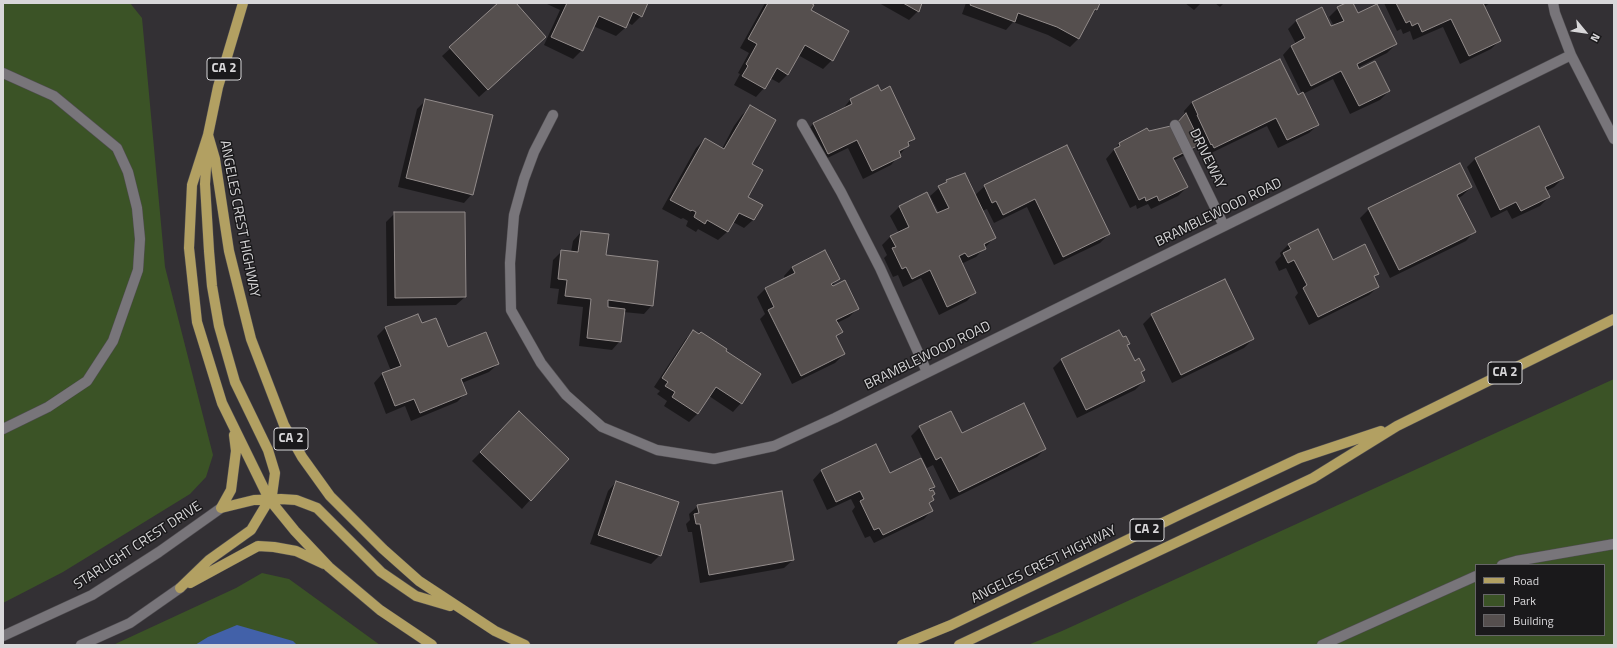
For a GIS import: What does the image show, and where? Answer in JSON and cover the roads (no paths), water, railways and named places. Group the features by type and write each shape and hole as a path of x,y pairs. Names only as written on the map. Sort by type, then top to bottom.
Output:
{"main road":[{"name":"ANGELES CREST HIGHWAY","path":"243,3 218,87 208,135 192,185 189,248 196,322 222,403 269,499 295,531 329,567 380,610 432,645"},
{"name":"ANGELES CREST HIGHWAY","path":"208,135 215,159 229,251 251,339 284,425 302,457 330,496 383,549 419,581 495,631 525,645"},
{"path":"180,588 209,560 252,530 272,494 275,473 268,450 235,382 219,326 212,286 205,184 208,135"},
{"name":"ANGELES CREST HIGHWAY","path":"959,645 1313,478 1396,426 1614,319"},
{"path":"221,508 231,490 235,469 236,451 233,425"},
{"name":"ANGELES CREST HIGHWAY","path":"902,645 951,625 1300,458 1396,426"},
{"path":"221,508 254,500 269,499 296,500 317,508 381,572 416,596 460,608"},
{"path":"180,588 258,546 274,546 296,551 329,567"}],"street":[{"path":"1553,3 1555,13 1571,55 1614,139"},
{"name":"BRAMBLEWOOD ROAD","path":"553,115 534,152 524,179 514,215 510,263 511,310 541,363 566,395 602,426 657,450 714,459 774,446 835,418 1571,55"},
{"path":"3,74 54,96 117,148 128,172 137,208 140,239 138,270 113,341 87,381 48,407 3,429"},
{"path":"802,124 841,192 880,268 927,372"},
{"name":"DRIVEWAY","path":"1175,125 1224,226"},
{"name":"STARLIGHT CREST DRIVE","path":"3,636 92,595 159,552 221,508"},
{"path":"1506,564 1614,544"},
{"path":"1322,645 1475,576"},
{"path":"81,645 130,623 180,588"}],"water":[{"path":"237,625 293,641 297,645 195,645 208,637"}]}
